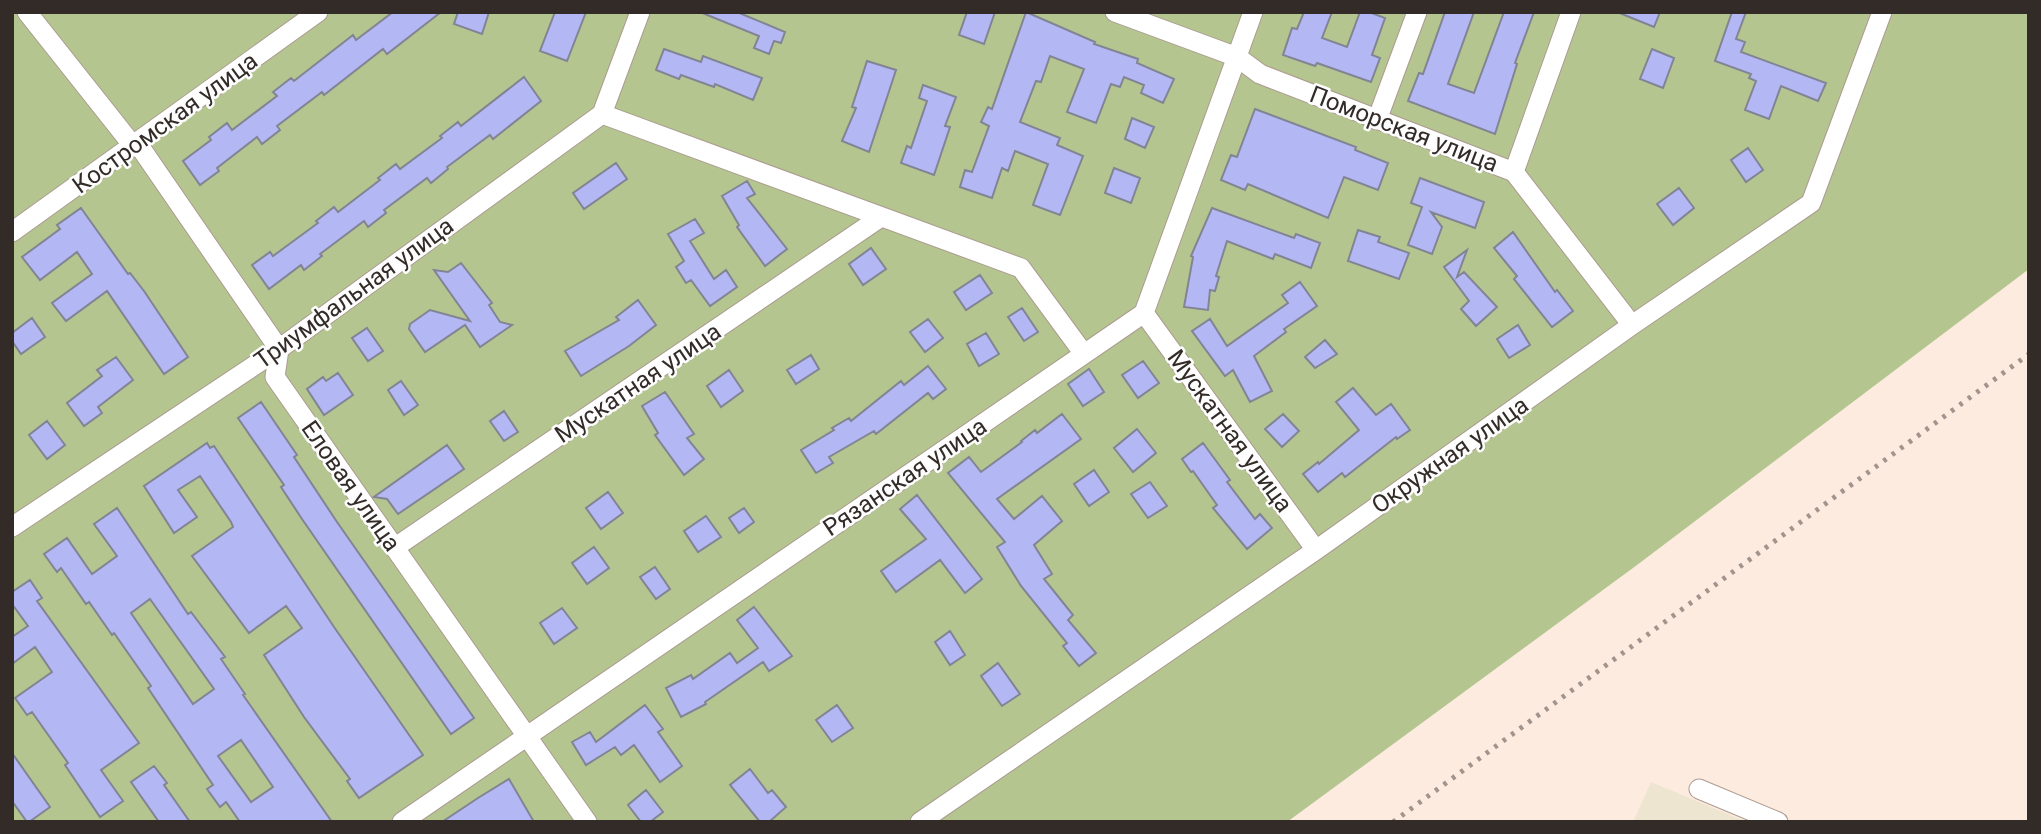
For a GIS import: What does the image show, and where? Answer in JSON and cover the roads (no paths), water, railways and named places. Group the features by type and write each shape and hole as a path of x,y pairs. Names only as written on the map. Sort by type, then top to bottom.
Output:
{"street":[{"path":"27,12 136,145 279,349"},
{"name":"Костромская улица","path":"12,233 318,12"},
{"path":"640,12 602,114 1021,268 1084,354"},
{"name":"Поморская улица","path":"1115,12 1237,57 1260,74 1514,172 1633,325"},
{"path":"1144,313 1253,12"},
{"path":"1377,120 1417,12"},
{"path":"1514,172 1571,12"},
{"name":"Окружная улица","path":"920,822 1317,550 1633,325 1811,203 1882,12"},
{"name":"Триумфальная улица","path":"12,527 279,349 602,114"},
{"name":"Мускатная улица","path":"394,548 881,217"},
{"name":"Рязанская улица","path":"402,822 1144,313"},
{"name":"Мускатная улица","path":"1144,313 1317,550"},
{"name":"Еловая улица","path":"279,349 275,377 587,822"},
{"path":"1699,789 1778,822"}],"railway":[{"path":"1393,822 2029,354"}]}
